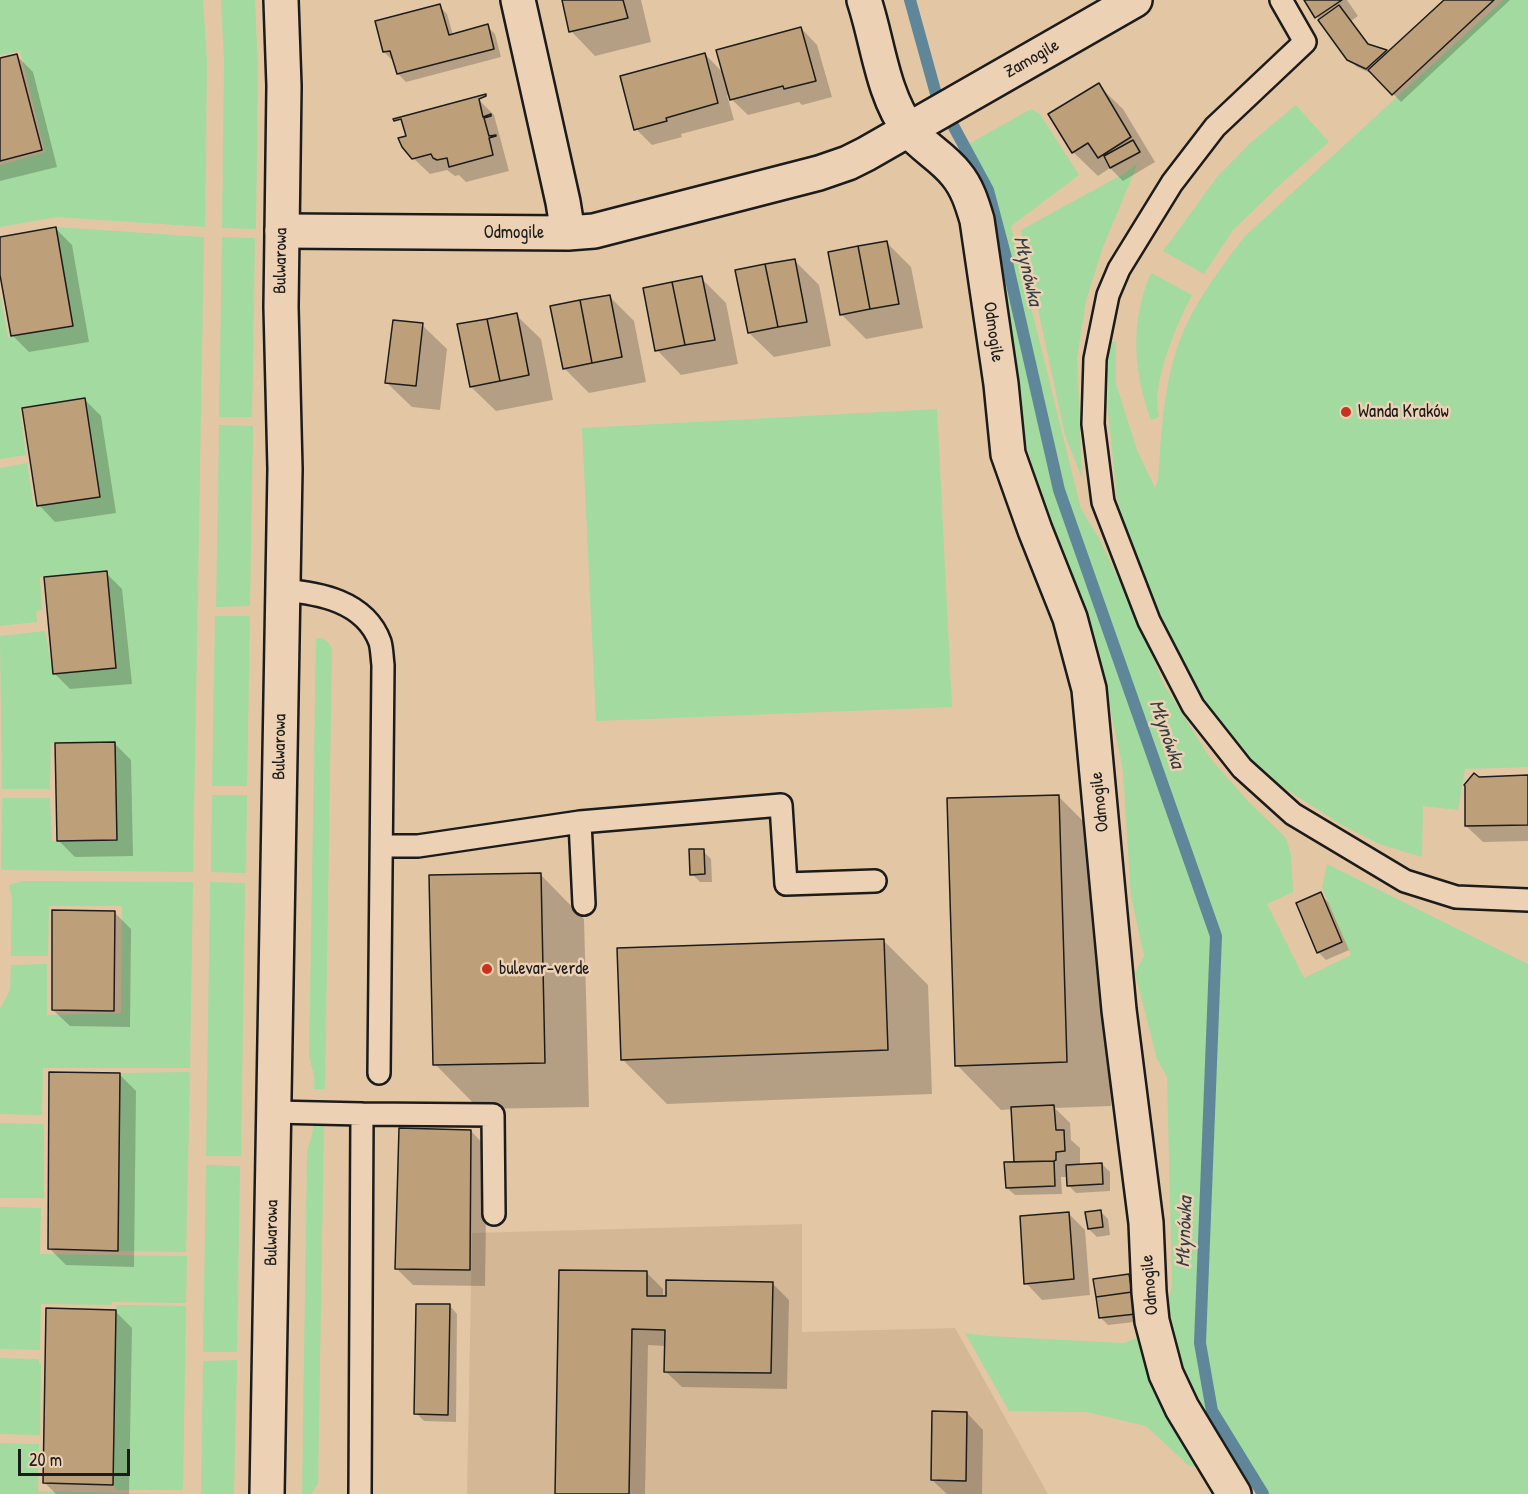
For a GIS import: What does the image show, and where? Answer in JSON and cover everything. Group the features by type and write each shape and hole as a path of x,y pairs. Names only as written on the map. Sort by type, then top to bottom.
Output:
{"street":[{"name":"Bulwarowa","path":"267,1494 285,469 280,307 284,86 281,0"},
{"path":"518,0 568,233"},
{"name":"Odmogile","path":"864,0 895,104 919,124 969,194 978,231 1001,384 1008,454 1070,618 1089,689 1119,1010 1146,1223 1152,1321 1166,1374 1182,1408 1234,1494"},
{"name":"Zamogile","path":"919,124 1135,0"},
{"name":"Odmogile","path":"282,231 568,233 615,227 819,173 848,163 919,124"}],"lane":[{"path":"1281,0 1305,42 1215,128 1172,183 1119,269 1108,295 1095,359 1093,424 1103,502 1149,621 1187,695 1193,706 1242,768 1293,814 1405,881 1456,897 1528,900"},
{"path":"282,590 310,593 337,600 358,612 370,625 380,642 383,665 379,1073"},
{"path":"382,846 418,846 580,822 781,805 786,884 875,881"},
{"path":"580,822 584,904"},
{"path":"274,1112 493,1115 494,1214"},
{"path":"360,1494 362,1114"}],"shaded area":[{"path":"802,1224 802,1332 955,1328 1048,1494 467,1494 472,1233"}],"green space":[{"path":"0,0 203,0 207,61 205,227 57,217 0,227 0,165 45,152 20,51 0,55"},
{"path":"221,0 255,0 258,68 256,229 222,228 224,61"},
{"name":"Wanda Kraków","path":"1503,0 1528,0 1528,767 1465,769 1458,810 1423,806 1422,857 1379,844 1342,825 1284,788 1233,743 1196,695 1173,653 1130,543 1117,499 1108,410 1108,342 1116,342 1116,384 1137,450 1155,488 1158,480 1165,398 1176,351 1189,320 1215,276 1245,236"},
{"path":"1296,105 1329,142 1233,230 1204,274 1163,251 1217,177 1250,143"},
{"path":"1031,109 1040,114 1079,175 1011,226 1081,509 1100,540 1140,625 1164,685 1210,758 1248,801 1286,838 1291,855 1293,892 1267,904 1304,978 1351,955 1322,888 1327,864 1528,964 1528,1494 1270,1494 1251,1474 1189,1466 1146,1426 1086,1412 1009,1411 965,1333 1123,1343 1144,1334 1158,1323 1166,1307 1172,1285 1167,1077 1157,1059 1135,973 1144,956 1131,896 1123,772 1119,750 1110,708 1079,605 1063,568 1001,362 984,218 958,150"},
{"path":"1138,163 1103,247 1086,301 1077,358 1082,478 1065,435 1021,230 1125,173"},
{"path":"56,227 204,237 193,872 2,870 1,867 2,798 50,798 52,841 117,840 115,742 51,743 50,789 2,789 0,636 45,631 53,674 116,667 106,571 40,577 42,610 36,611 37,622 0,626 0,468 27,463 34,507 100,496 85,399 20,408 26,455 0,459 0,295 8,337 73,326"},
{"path":"222,237 255,238 252,417 219,417"},
{"path":"1151,273 1192,295 1166,355 1158,389 1159,417 1151,420 1140,383 1136,346 1140,309"},
{"path":"937,409 952,707 596,721 582,428"},
{"path":"219,425 253,426 250,606 216,607"},
{"path":"215,616 250,616 247,786 212,786"},
{"path":"316,639 327,641 332,648 325,1089 314,1089 314,1076 309,1056"},
{"path":"212,795 247,795 246,873 211,872"},
{"path":"22,881 193,882 190,1068 43,1068 42,1115 0,1114 0,1009 10,990 11,965 47,964 47,1015 121,1013 122,906 49,906 48,956 11,956 12,898 9,885"},
{"path":"210,882 245,883 241,1156 206,1156"},
{"path":"190,1072 186,1252 118,1251 120,1073"},
{"path":"0,1123 44,1124 44,1198 0,1198"},
{"path":"324,1123 318,1484 311,1494 302,1494 307,1151 313,1126"},
{"path":"206,1165 240,1166 237,1352 203,1352"},
{"path":"0,1207 41,1208 40,1254 187,1256 186,1303 41,1304 40,1350 0,1349"},
{"path":"116,1305 186,1306 183,1490 116,1490 113,1485"},
{"path":"0,1358 39,1359 39,1364 41,1364 40,1435 0,1434"},
{"path":"237,1360 234,1494 201,1494 203,1361"},
{"path":"0,1443 39,1444 38,1491 183,1494 0,1494"}],"building":[{"path":"562,0 623,0 628,18 569,32"},
{"path":"1304,0 1342,0 1315,18"},
{"path":"1444,0 1494,0 1392,95 1368,70"},
{"path":"440,4 449,35 488,24 494,49 397,74 390,51 383,52 375,21"},
{"path":"1339,5 1368,44 1387,50 1366,69 1347,60 1318,20"},
{"path":"801,27 816,81 784,89 783,86 730,100 716,50"},
{"path":"705,53 718,103 634,130 620,76"},
{"path":"17,54 42,150 0,161 0,58"},
{"path":"1099,83 1131,137 1098,158 1088,143 1072,153 1048,114"},
{"path":"486,94 479,99 483,117 491,114 484,118 489,136 496,135 489,138 493,155 449,167 447,158 437,160 431,154 412,159 402,147 398,138 406,136 401,119 394,121 393,119"},
{"path":"1133,140 1140,152 1110,168 1104,156"},
{"path":"56,227 73,326 11,336 0,275 0,237"},
{"path":"887,241 899,304 870,309 858,246"},
{"path":"858,246 870,309 840,315 828,252"},
{"path":"795,259 807,322 778,327 765,264"},
{"path":"765,264 778,327 748,333 735,270"},
{"path":"702,276 715,340 685,345 672,282"},
{"path":"672,282 685,345 655,351 643,288"},
{"path":"610,295 622,357 592,363 580,300"},
{"path":"580,300 592,363 563,369 550,306"},
{"path":"517,313 529,375 500,381 487,319"},
{"path":"487,319 500,381 470,387 457,324"},
{"path":"393,320 423,323 416,386 385,383"},
{"path":"85,398 100,497 37,506 22,408"},
{"path":"107,571 116,668 53,674 44,577"},
{"path":"115,742 117,840 57,841 55,743"},
{"path":"1474,773 1479,777 1528,775 1528,825 1465,826 1464,785"},
{"path":"1059,795 1067,1062 955,1066 947,798"},
{"path":"689,849 704,849 705,874 690,875"},
{"name":"bulevar-verde","path":"541,873 545,1063 433,1065 429,875"},
{"path":"1321,892 1342,942 1317,953 1296,903"},
{"path":"52,910 115,911 114,1011 52,1010"},
{"path":"884,939 888,1050 621,1060 617,948"},
{"path":"49,1072 120,1073 118,1251 48,1249"},
{"path":"1054,1105 1056,1130 1064,1130 1065,1151 1056,1152 1054,1161 1014,1162 1011,1107"},
{"path":"399,1128 471,1130 470,1270 395,1269"},
{"path":"1054,1161 1055,1186 1006,1188 1004,1162"},
{"path":"1102,1163 1103,1184 1067,1186 1066,1165"},
{"path":"1101,1210 1103,1227 1088,1229 1085,1212"},
{"path":"1069,1212 1074,1279 1024,1284 1020,1216"},
{"path":"559,1270 647,1271 647,1296 666,1296 666,1280 773,1282 771,1373 664,1372 665,1330 632,1329 629,1494 555,1494"},
{"path":"1129,1274 1132,1292 1096,1297 1093,1279"},
{"path":"1132,1292 1136,1314 1099,1318 1096,1297"},
{"path":"416,1304 450,1304 448,1415 414,1414"},
{"path":"46,1308 116,1310 113,1485 43,1483"},
{"path":"932,1411 967,1412 966,1481 931,1480"}],"waterway":[{"name":"Młynówka","path":"910,0 936,94 988,190 1006,258 1059,490 1216,936 1200,1343 1212,1411 1263,1494"}],"place":[{"name":"Wanda Kraków","path":"1346,412"},
{"name":"bulevar-verde","path":"487,969"}]}
